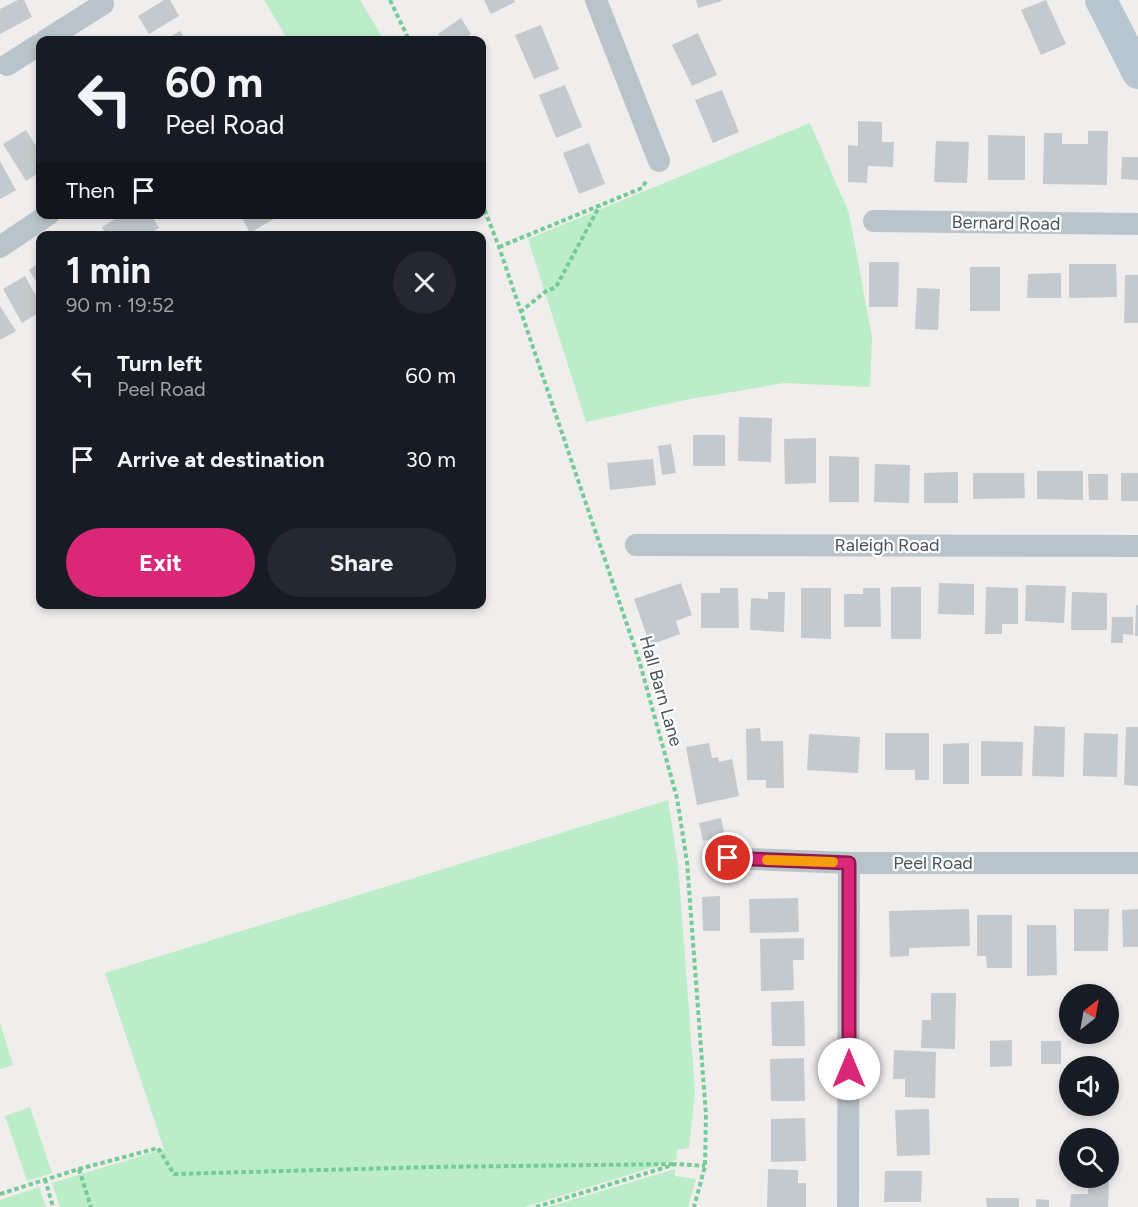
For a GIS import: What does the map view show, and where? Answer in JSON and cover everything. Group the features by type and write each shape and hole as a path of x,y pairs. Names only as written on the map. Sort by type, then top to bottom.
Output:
{"street":[{"path":"596,0 659,161"},
{"path":"1101,0 1138,73"},
{"path":"62,36 77,32 104,4"},
{"path":"7,65 36,47"},
{"path":"0,247 42,219"},
{"name":"Bernard Road","path":"874,221 1138,224"},
{"name":"Raleigh Road","path":"636,545 1138,546"},
{"name":"Peel Road","path":"728,858 849,863 1138,863"},
{"path":"848,1207 849,863"}],"path":[{"path":"390,0 407,36"},
{"path":"499,247 642,188 659,161"},
{"path":"520,312 545,292 556,287 600,205"},
{"name":"Hall Barn Lane","path":"486,213 639,660 677,798 689,885 706,1115 705,1166 694,1207"},
{"path":"0,1194 45,1179 158,1148 174,1174 431,1167 676,1164 705,1166"},
{"path":"536,1207 676,1164"},
{"path":"80,1169 91,1207"},
{"path":"45,1179 53,1207"}],"green space":[{"path":"264,0 360,0 382,36 286,36"},
{"path":"810,123 849,213 872,337 870,387 784,383 685,400 586,422 528,239"},
{"path":"668,800 678,864 695,1092 689,1148 677,1150 676,1160 525,1207 60,1207 52,1183 164,1149 105,973"},
{"path":"0,1023 13,1065 0,1069"},
{"path":"30,1107 52,1173 27,1181 5,1116"},
{"path":"675,1169 675,1176 696,1179 688,1207 548,1207"},
{"path":"39,1187 46,1207 0,1207 0,1200"}],"building":[{"path":"18,0 24,0 32,17 0,34 0,9"},
{"path":"164,0 170,0 179,16 149,34 138,16"},
{"path":"484,0 514,0 515,2 491,14"},
{"path":"696,0 722,0 722,1 698,8"},
{"path":"1046,0 1066,44 1041,55 1021,10"},
{"path":"461,18 471,34 439,36 438,34"},
{"path":"541,25 559,69 534,79 515,35"},
{"path":"180,31 183,36 172,36"},
{"path":"698,33 717,75 692,86 672,45"},
{"path":"565,85 582,127 556,138 539,95"},
{"path":"722,90 739,132 713,143 695,100"},
{"path":"858,121 882,122 882,142 894,142 893,167 868,166 867,183 848,182 848,145 858,146"},
{"path":"26,130 36,146 36,175 26,181 3,144"},
{"path":"1088,131 1108,131 1107,185 1043,184 1044,133 1062,133 1062,144 1088,144"},
{"path":"988,135 1025,136 1025,180 988,180"},
{"path":"936,141 969,142 967,183 934,182"},
{"path":"589,143 605,184 579,194 563,153"},
{"path":"1122,157 1138,157 1138,180 1121,179"},
{"path":"0,161 16,190 0,199"},
{"path":"115,219 154,219 159,228 154,231 104,231 102,227"},
{"path":"243,219 274,219 253,231 249,231"},
{"path":"869,262 899,262 898,307 869,307"},
{"path":"1069,264 1116,264 1117,297 1069,298"},
{"path":"36,265 36,281 29,270"},
{"path":"970,267 1000,267 1000,311 970,311"},
{"path":"1061,273 1061,298 1027,298 1028,274"},
{"path":"1125,275 1138,275 1138,323 1124,323"},
{"path":"25,276 36,296 36,314 22,323 3,289"},
{"path":"917,288 940,289 938,330 915,329"},
{"path":"0,306 16,331 0,340"},
{"path":"739,417 772,418 771,462 738,461"},
{"path":"693,435 725,435 725,466 693,466"},
{"path":"816,438 816,483 785,484 784,439"},
{"path":"671,444 676,473 662,475 658,446"},
{"path":"829,456 859,457 859,502 829,502"},
{"path":"653,459 656,485 610,490 607,463"},
{"path":"875,464 910,465 909,503 874,502"},
{"path":"1037,471 1083,471 1083,500 1037,499"},
{"path":"958,472 958,503 924,503 924,473"},
{"path":"973,473 1024,473 1025,498 973,499"},
{"path":"1121,473 1138,473 1138,501 1121,501"},
{"path":"1088,474 1108,474 1108,500 1089,500"},
{"path":"681,583 692,615 676,621 680,634 650,645 634,599"},
{"path":"939,583 974,584 974,615 938,614"},
{"path":"1026,585 1066,586 1064,623 1025,621"},
{"path":"891,587 921,587 921,639 891,639"},
{"path":"986,587 1018,588 1018,624 1002,624 1002,634 985,634"},
{"path":"720,588 738,588 739,628 701,628 701,593 720,593"},
{"path":"801,588 831,588 831,639 801,638"},
{"path":"863,588 880,588 881,627 844,627 844,594 863,594"},
{"path":"768,592 785,592 784,632 750,630 751,598 768,599"},
{"path":"1072,592 1107,593 1107,630 1071,630"},
{"path":"1136,605 1138,605 1138,636 1135,636"},
{"path":"1112,617 1133,617 1133,635 1123,634 1123,643 1111,643"},
{"path":"1034,726 1065,727 1064,777 1032,776"},
{"path":"1126,727 1138,727 1138,786 1124,785"},
{"path":"760,728 761,741 783,741 784,788 766,788 766,780 747,780 746,729"},
{"path":"885,733 929,733 929,780 915,780 915,770 885,770"},
{"path":"1084,733 1118,734 1117,777 1083,776"},
{"path":"809,734 860,737 858,773 807,770"},
{"path":"981,741 1023,742 1022,776 981,776"},
{"path":"709,743 712,758 718,757 719,762 732,759 739,796 697,805 686,747"},
{"path":"969,743 969,784 943,784 943,744"},
{"path":"721,818 725,836 703,841 699,823"},
{"path":"720,896 720,931 703,931 702,897"},
{"path":"798,898 799,932 750,933 749,899"},
{"path":"969,909 970,946 909,948 909,956 890,957 889,911"},
{"path":"1074,909 1109,909 1108,951 1074,951"},
{"path":"1138,909 1138,947 1123,947 1122,910"},
{"path":"977,915 1012,915 1012,968 987,968 986,956 977,956"},
{"path":"1027,925 1056,925 1057,975 1027,976"},
{"path":"804,938 804,960 793,960 794,990 761,991 760,939"},
{"path":"931,993 956,993 955,1049 921,1048 922,1020 931,1020"},
{"path":"804,1001 805,1046 772,1046 771,1002"},
{"path":"1012,1040 1012,1066 990,1067 990,1041"},
{"path":"1041,1041 1059,1041 1061,1056 1059,1056 1059,1064 1041,1064"},
{"path":"894,1050 936,1052 935,1098 905,1097 905,1079 893,1079"},
{"path":"804,1058 805,1101 771,1101 770,1059"},
{"path":"929,1109 930,1155 897,1156 895,1110"},
{"path":"805,1118 806,1161 771,1162 771,1119"},
{"path":"768,1169 798,1170 798,1183 806,1183 806,1207 767,1207"},
{"path":"885,1171 922,1171 921,1202 884,1202"},
{"path":"1088,1188 1109,1188 1108,1207 1070,1207 1071,1194 1088,1194"},
{"path":"986,1198 1019,1198 1019,1207 987,1207"},
{"path":"1036,1199 1049,1200 1049,1207 1036,1207"}],"slow traffic":[{"path":"767,860 833,862"}],"route":[{"path":"728,858 849,863 849,1069"}]}
